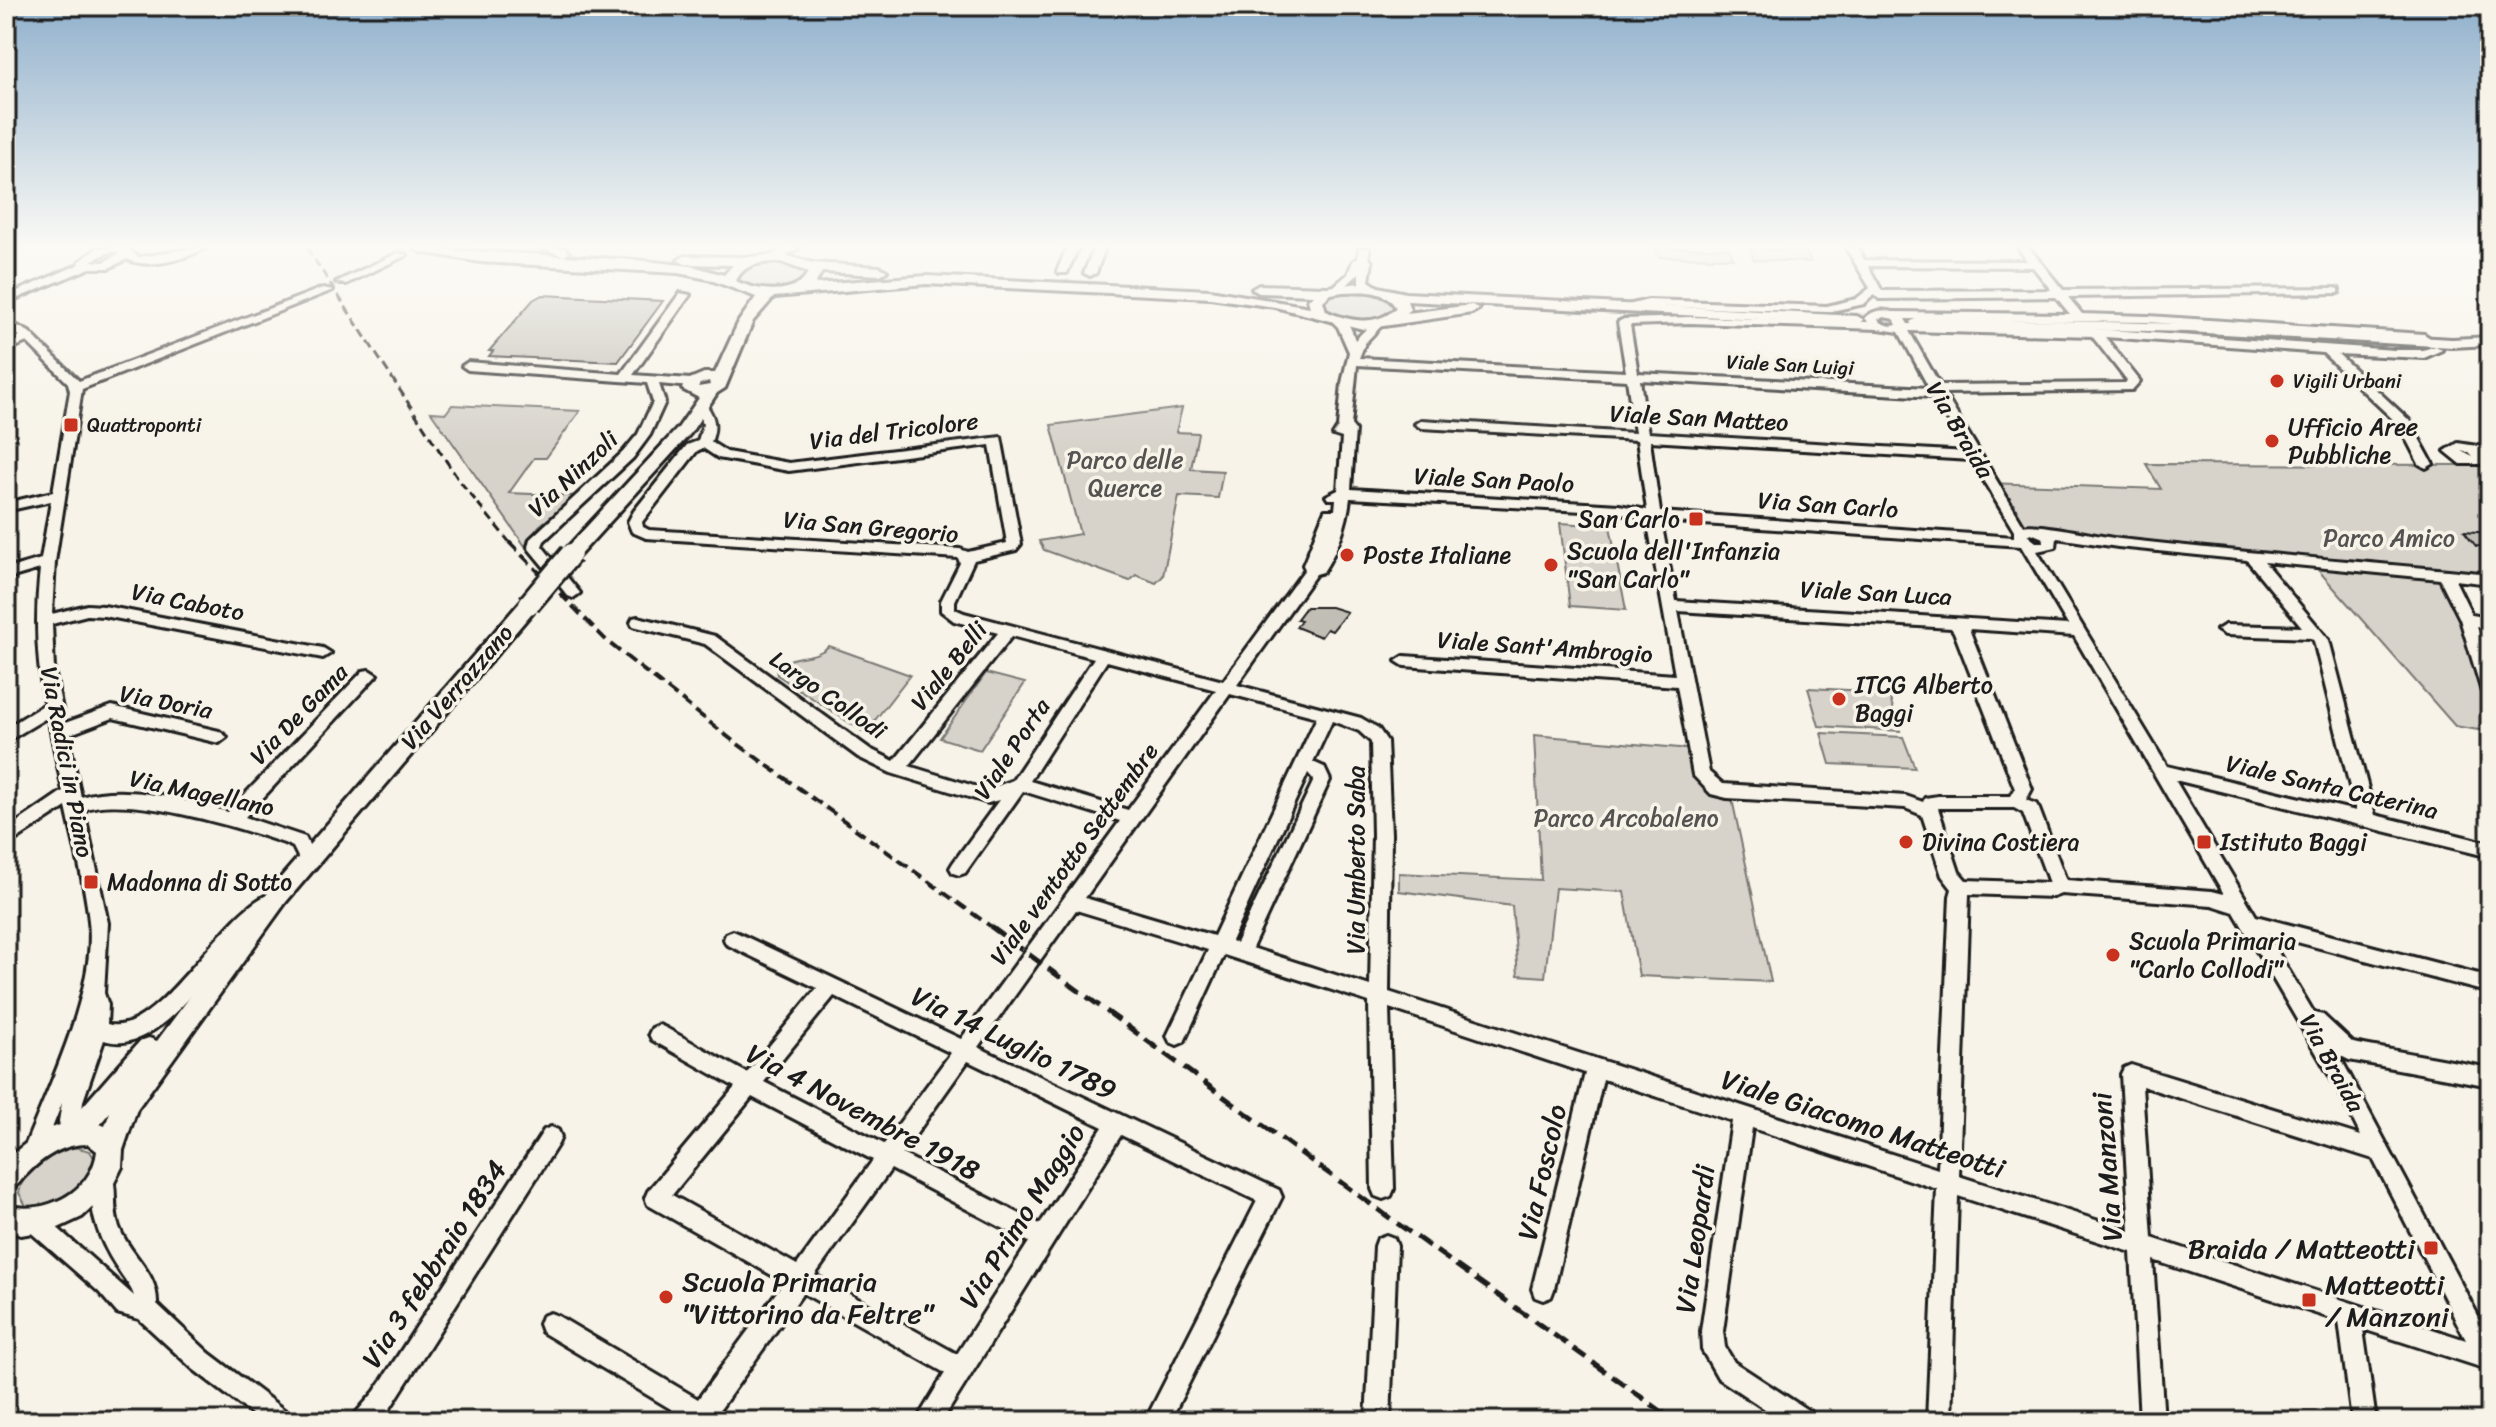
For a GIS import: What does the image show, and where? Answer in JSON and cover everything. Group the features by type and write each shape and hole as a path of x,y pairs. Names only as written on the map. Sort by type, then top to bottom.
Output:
{"main road":[{"name":"Via Verrazzano","path":"107,1162 126,1103 278,896 571,554 684,431 720,361 738,315"},
{"name":"Via Verrazzano","path":"637,479 639,472 704,388 732,361 749,315"},
{"path":"1324,315 1338,321 1383,322 1438,315"},
{"path":"1383,322 1394,315"},
{"path":"1719,315 2435,346 2490,341"},
{"path":"2154,333 2188,328 2435,346 2490,353"},
{"name":"Via Verrazzano","path":"73,1133 193,997 254,919 278,896"},
{"path":"6,1218 24,1224 36,1223 52,1218 83,1200 107,1162 107,1143 95,1134 73,1133"},
{"name":"Via Radici in Piano","path":"17,1164 73,1133"}],"street":[{"path":"6,323 28,337 74,382 75,387 263,315"},
{"path":"626,376 670,315"},
{"path":"1626,315 1631,376 1653,516 1701,775 1707,782 1727,792 1906,802 1929,811"},
{"path":"1632,315 1690,320 2154,333 2395,354 2435,346"},
{"path":"1810,315 1892,324"},
{"name":"Via Braida","path":"1887,315 1912,348 2005,506 2034,537 2040,565 2357,1106 2489,1360"},
{"name":"Via Braida","path":"1892,324 1903,321 1893,315"},
{"path":"1892,324 1893,315 2148,319 2391,333 2426,338 2435,346"},
{"path":"2080,315 2084,319 2188,328"},
{"path":"1338,321 1343,325 1353,355"},
{"path":"1338,495 1339,472 1334,468 1338,440 1344,427 1353,355 1364,331 1383,322"},
{"name":"Via Braida","path":"1892,324 1915,333 1918,349 1912,348"},
{"name":"Viale San Luigi","path":"1353,355 1631,376 1937,391 2128,387 2134,381 2095,333"},
{"path":"6,347 28,337"},
{"path":"2327,350 2404,423 2426,464"},
{"path":"468,366 626,376 704,388 710,418 706,439"},
{"name":"Via Ninzoli","path":"573,593 535,547 537,539 595,489 636,446 659,402 652,381"},
{"name":"Via Radici in Piano","path":"17,1164 77,1040 87,1004 94,993 99,923 46,670 48,562 75,387"},
{"name":"Viale San Matteo","path":"1421,424 1975,456"},
{"path":"684,431 696,427 706,439"},
{"name":"Viale ventotto Settembre","path":"704,1419 963,1051 1312,569 1318,569 1332,550 1349,430 1344,427"},
{"name":"Via San Gregorio","path":"706,439 692,448 639,514 635,522 637,529 646,534 967,557 948,601 948,611 959,617 1227,688"},
{"name":"Via del Tricolore","path":"706,439 723,455 789,467 996,440 1014,544 967,557"},
{"path":"2474,451 2490,452"},
{"path":"6,507 58,495"},
{"name":"Viale San Paolo","path":"1338,495 1619,509 1653,516"},
{"name":"Via San Carlo","path":"1653,516 2118,543 2490,579"},
{"path":"2251,556 2321,640 2367,819"},
{"path":"6,574 48,562"},
{"path":"2445,575 2467,619 2490,692"},
{"name":"Viale San Luca","path":"1671,606 2079,631"},
{"name":"Via Caboto","path":"45,621 87,610 104,611 323,653"},
{"path":"2467,619 2490,623"},
{"name":"Largo Collodi","path":"638,622 710,640 864,753 897,769 988,797 1019,784"},
{"path":"1953,622 1961,629 2024,789 2016,802"},
{"path":"2225,630 2315,633"},
{"name":"Viale Belli","path":"897,769 1008,631"},
{"name":"Viale Porta","path":"959,868 1019,784 1103,656"},
{"name":"Viale Sant'Ambrogio","path":"1404,661 1683,681"},
{"name":"Via De Gama","path":"230,821 369,675"},
{"name":"Via Umberto Saba","path":"1227,688 1366,726 1379,741 1383,1189"},
{"path":"6,736 52,707"},
{"name":"Via Doria","path":"59,732 112,712 219,737"},
{"path":"1177,1036 1327,714"},
{"path":"1241,952 1322,780 1318,771 1305,765"},
{"name":"Viale Santa Caterina","path":"2163,771 2490,850"},
{"path":"1019,784 1132,818"},
{"name":"Via Magellano","path":"73,800 117,799 230,821 299,842 308,860"},
{"path":"6,839 73,800"},
{"path":"2060,887 2030,809 2016,802 1931,803 1929,811 1951,876 1962,887 2053,890 2060,887 2212,898 2246,915 2490,985"},
{"path":"1939,1421 1959,896 1962,887"},
{"name":"Via Verrazzano","path":"96,1029 104,1035 115,1036 146,1027 164,1011 247,916 278,896"},
{"name":"Viale Giacomo Matteotti","path":"1072,901 1241,952 1948,1184 2142,1244 2489,1360"},
{"name":"Via 14 Luglio 1789","path":"733,939 1271,1197 1157,1421"},
{"path":"831,986 656,1198 961,1369"},
{"name":"Via Radici in Piano","path":"73,1133 70,1115 96,1029 98,1001 94,993"},
{"path":"2300,1007 2349,1051 2490,1077"},
{"name":"Via 4 Novembre 1918","path":"659,1034 751,1086 1042,1237"},
{"path":"2349,1051 2345,1068 2360,1101 2357,1106"},
{"name":"Via Foscolo","path":"1543,1289 1596,1067"},
{"name":"Via Manzoni","path":"2152,1421 2131,1074 2381,1152"},
{"name":"Via Leopardi","path":"1743,1117 1712,1331 1714,1350 1726,1370 1804,1421"},
{"name":"Via Primo Maggio","path":"928,1421 1116,1124"},
{"name":"Via 3 febbraio 1834","path":"364,1421 383,1399 551,1137"},
{"path":"107,1162 101,1213 122,1259 146,1289 145,1309"},
{"path":"36,1223 107,1284 125,1305 145,1309 201,1361 280,1421"},
{"path":"1378,1421 1386,1246"},
{"path":"2349,1313 2364,1421"},
{"path":"550,1324 704,1419"}],"green space":[{"path":"1330,315 1389,315 1377,319"},
{"path":"452,405 580,411 546,458 534,458 509,493 578,496 539,526 525,546 431,412 446,413"},
{"name":"Parco delle Querce","path":"1182,408 1176,432 1198,433 1191,469 1223,471 1218,498 1179,496 1163,576 1156,583 1136,575 1130,581 1044,550 1039,541 1080,534 1051,425"},
{"name":"Parco Amico","path":"2490,459 2490,581 2452,578 2490,688 2490,732 2455,726 2312,563 2017,534 1989,483 2161,489 2146,464 2472,465"},
{"path":"1560,523 1610,526 1626,610 1570,606"},
{"path":"829,646 910,675 865,733 777,675 776,669 789,660 816,654"},
{"path":"986,673 1025,683 980,750 940,738"},
{"path":"1808,688 1888,692 1900,731 1819,726"},
{"path":"1821,733 1903,737 1915,768 1830,764"},
{"name":"Parco Arcobaleno","path":"1534,735 1690,749 1700,784 1712,793 1732,799 1771,982 1639,976 1624,892 1555,888 1545,977 1518,975 1512,906 1399,891 1399,873 1541,880"},
{"path":"71,1146 90,1151 94,1158 86,1179 70,1196 59,1202 48,1206 26,1206 19,1193 31,1169 45,1157"}],"building":[{"path":"520,315 653,315 618,362 489,356 493,351 489,351"},
{"path":"2464,531 2490,533 2490,547 2476,546"},
{"path":"1306,607 1331,607 1347,612 1332,631 1327,629 1321,637 1296,627 1301,620 1297,619"}],"tunnel":[{"path":"1857,320 1917,322"}],"railway":[{"path":"351,315 458,479 511,544"},
{"path":"509,542 609,643 732,740 993,928"},
{"path":"990,926 1387,1216 1675,1421"}],"place":[{"name":"Vigili Urbani","path":"2277,381"},
{"name":"Quattroponti","path":"71,425"},
{"name":"Ufficio Aree Pubbliche","path":"2272,441"},
{"name":"San Carlo","path":"1696,519"},
{"name":"Poste Italiane","path":"1347,555"},
{"name":"Scuola dell'Infanzia \"San Carlo\"","path":"1551,565"},
{"name":"ITCG Alberto Baggi","path":"1839,699"},
{"name":"Divina Costiera","path":"1906,842"},
{"name":"Istituto Baggi","path":"2204,842"},
{"name":"Madonna di Sotto","path":"91,882"},
{"name":"Scuola Primaria \"Carlo Collodi\"","path":"2113,955"},
{"name":"Braida / Matteotti","path":"2431,1248"},
{"name":"Scuola Primaria \"Vittorino da Feltre\"","path":"666,1297"},
{"name":"Matteotti / Manzoni","path":"2309,1300"}]}
